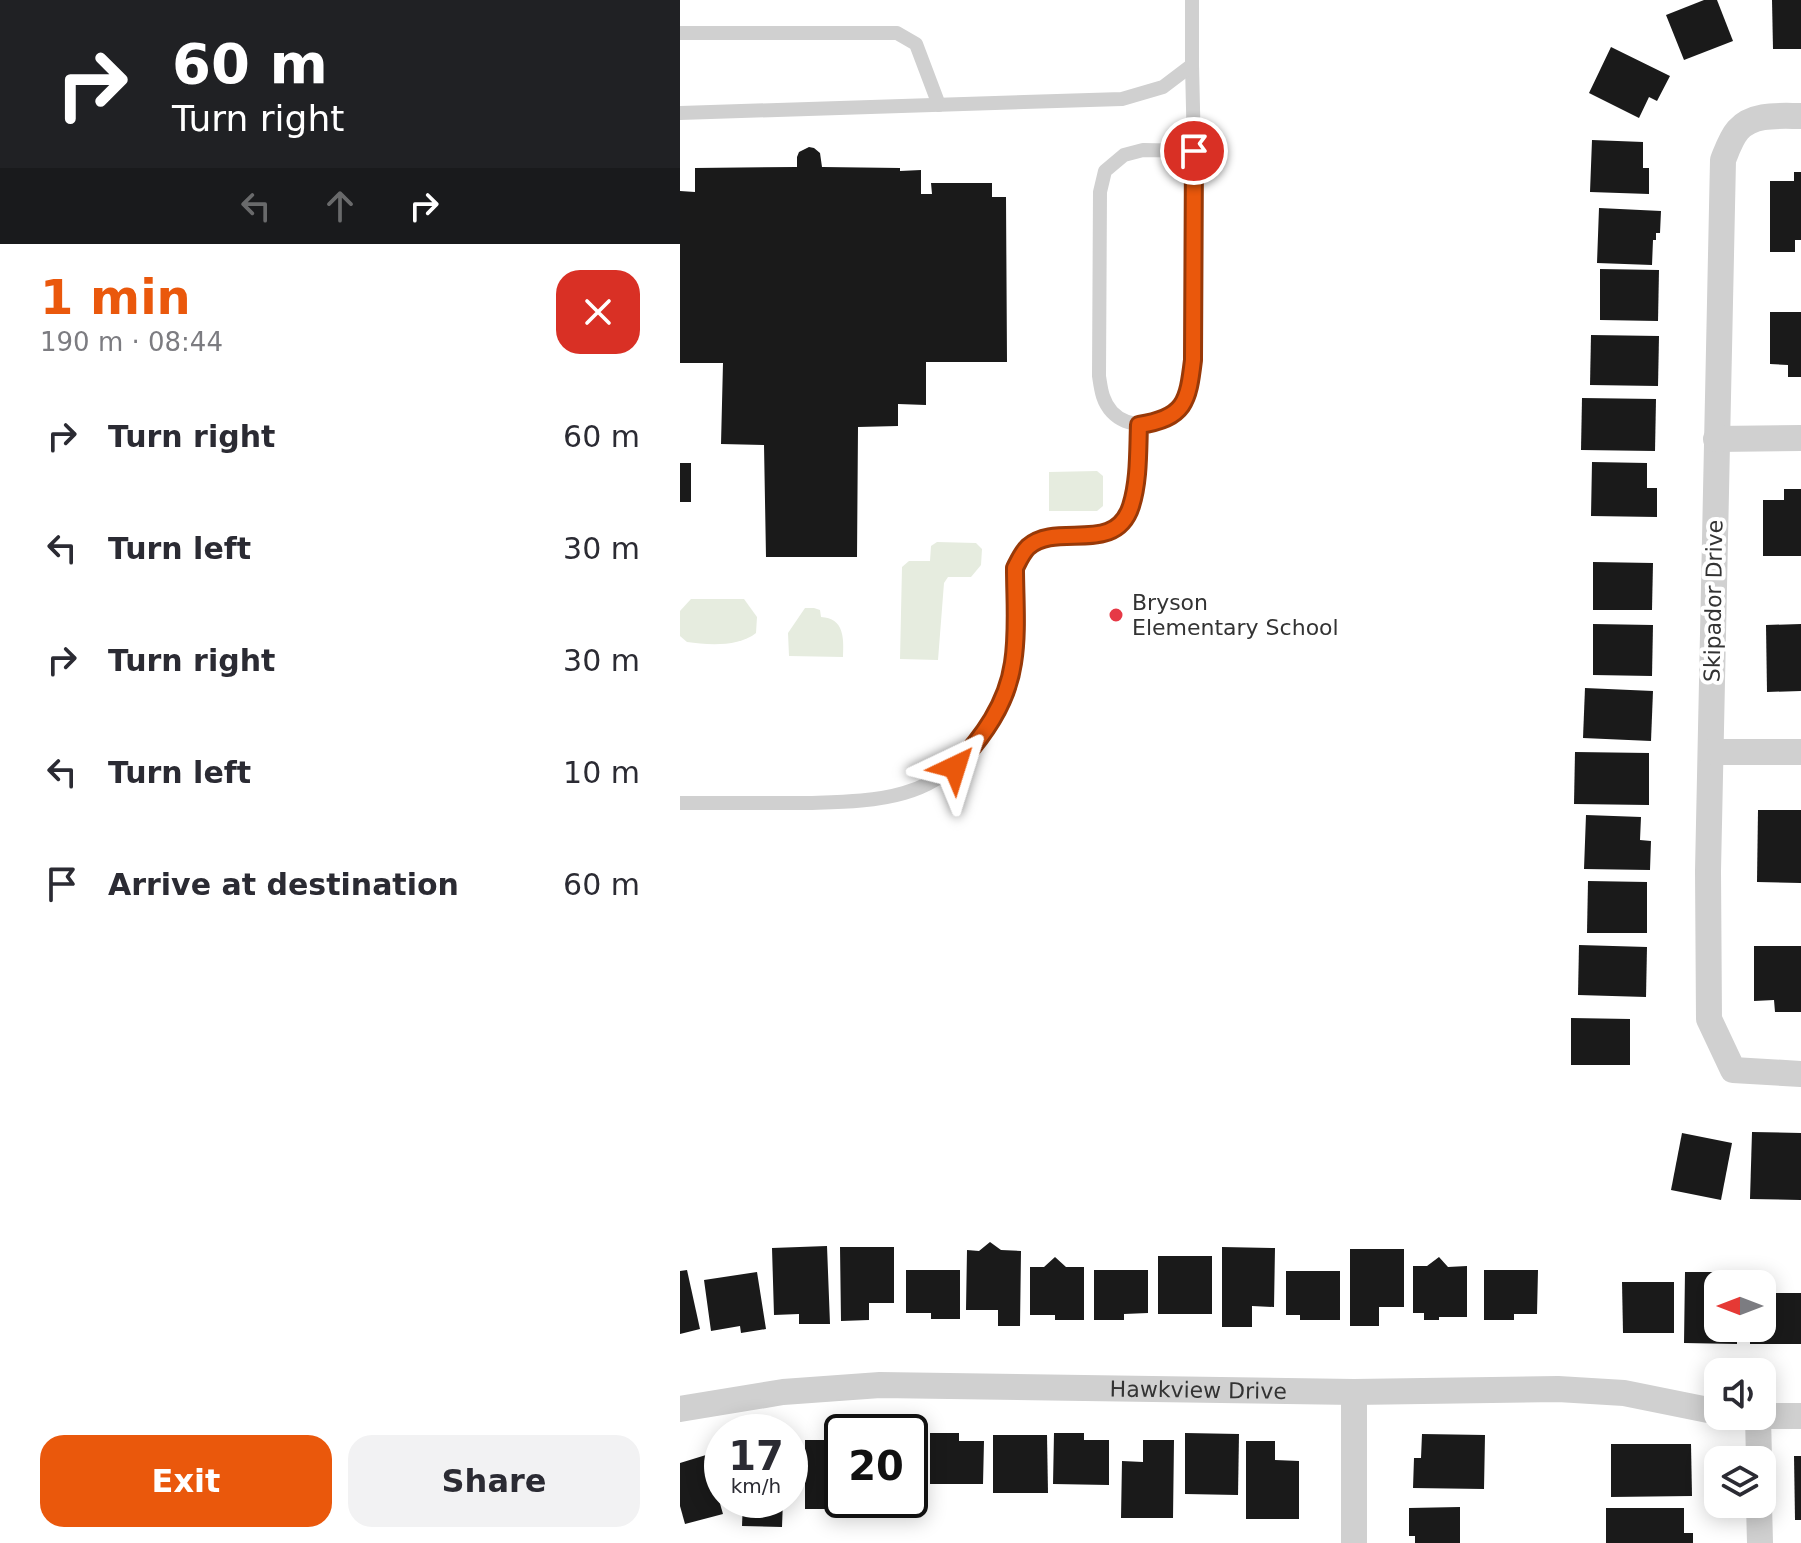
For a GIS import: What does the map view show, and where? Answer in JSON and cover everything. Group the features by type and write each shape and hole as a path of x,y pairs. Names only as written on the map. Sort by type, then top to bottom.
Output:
{"street":[{"name":"Skipador Drive","path":"1801,116 1761,117 1737,130 1723,160 1708,871 1709,1019 1733,1070 1801,1074"},
{"path":"1716,439 1801,438"},
{"path":"1711,752 1801,752"},
{"name":"Hawkview Drive","path":"680,1409 783,1392 880,1385 1354,1392 1558,1389 1624,1393 1704,1409"},
{"path":"1354,1392 1354,1543"},
{"path":"1776,1416 1801,1416"},
{"path":"1759,1518 1760,1543"}],"lane":[{"path":"1192,0 1194,151 1193,360 1190,385 1181,408 1162,421 1139,425 1121,419 1111,411 1102,395 1099,376 1100,192 1105,171 1124,155 1143,150 1194,151"},
{"path":"680,33 897,33 916,44 939,105"},
{"path":"680,113 1122,99 1163,87 1192,65"},
{"path":"680,803 850,802 906,793 955,767 976,744 1006,692 1013,663 1015,568 1021,555 1031,544 1068,535 1108,533 1119,526 1131,509 1139,425"}],"shaded area":[{"path":"1097,471 1103,476 1103,506 1097,511 1049,511 1049,472"},
{"path":"937,542 976,543 982,549 981,565 971,577 948,577 944,583 938,660 900,659 902,567 909,561 930,561 931,546"},
{"path":"691,599 744,599 757,617 756,633 732,643 687,642 680,636 680,611"},
{"path":"805,608 820,610 821,617 829,618 838,625 843,636 843,657 789,656 788,633"}],"building":[{"path":"1704,0 1717,0 1733,41 1684,60 1666,15"},
{"path":"1772,0 1801,0 1801,49 1773,49"},
{"path":"1611,47 1670,76 1657,101 1649,97 1639,118 1589,93"},
{"path":"1592,140 1643,142 1643,168 1649,168 1649,194 1590,192"},
{"path":"809,147 820,153 822,167 921,170 921,194 932,194 931,183 992,183 992,197 1006,197 1007,362 926,362 926,405 898,404 898,426 858,427 857,557 766,557 764,445 721,444 723,363 680,363 680,191 695,192 695,168 797,167 799,152"},
{"path":"1794,172 1801,172 1801,240 1795,240 1795,252 1770,252 1770,181 1794,181"},
{"path":"1599,208 1661,211 1660,233 1656,233 1656,240 1653,240 1652,265 1597,263"},
{"path":"1600,269 1659,270 1658,321 1600,320"},
{"path":"1770,312 1801,312 1801,377 1788,377 1788,365 1770,364"},
{"path":"1591,335 1659,336 1658,386 1590,385"},
{"path":"1582,398 1656,399 1655,451 1581,450"},
{"path":"1592,462 1647,463 1647,488 1657,488 1657,517 1591,516"},
{"path":"680,463 691,463 691,502 680,502"},
{"path":"1784,489 1801,489 1801,556 1763,556 1763,500 1784,500"},
{"path":"1593,562 1653,563 1652,610 1593,610"},
{"path":"1593,624 1653,625 1652,676 1593,675"},
{"path":"1801,624 1801,691 1767,692 1766,625"},
{"path":"1585,688 1653,691 1651,741 1583,738"},
{"path":"1575,752 1649,753 1649,805 1574,804"},
{"path":"1758,810 1801,810 1801,883 1757,882"},
{"path":"1586,815 1641,817 1640,840 1651,841 1650,870 1584,869"},
{"path":"1588,881 1647,882 1647,933 1587,933"},
{"path":"1579,945 1647,947 1646,997 1578,995"},
{"path":"1754,946 1801,946 1801,1012 1775,1012 1774,1000 1754,1001"},
{"path":"1571,1018 1630,1019 1630,1065 1571,1065"},
{"path":"1752,1132 1801,1133 1801,1200 1750,1199"},
{"path":"1682,1133 1732,1143 1721,1200 1671,1190"},
{"path":"990,1242 1001,1250 1021,1251 1020,1326 998,1326 998,1310 966,1310 967,1250 979,1251"},
{"path":"827,1246 830,1324 799,1324 799,1314 774,1315 772,1248"},
{"path":"840,1247 894,1247 894,1303 869,1303 869,1320 841,1321"},
{"path":"1222,1247 1275,1248 1274,1307 1252,1306 1252,1327 1222,1327"},
{"path":"1350,1249 1404,1249 1404,1307 1379,1307 1379,1326 1350,1326"},
{"path":"1158,1256 1212,1256 1212,1314 1158,1314"},
{"path":"1055,1257 1066,1267 1084,1267 1084,1320 1055,1320 1055,1315 1030,1315 1030,1267 1044,1267"},
{"path":"1439,1257 1448,1267 1467,1266 1467,1317 1424,1320 1424,1313 1413,1313 1413,1266 1427,1266"},
{"path":"687,1270 700,1329 680,1334 680,1271"},
{"path":"906,1270 960,1270 960,1319 931,1319 931,1313 906,1313"},
{"path":"1094,1270 1148,1270 1148,1313 1124,1314 1124,1320 1094,1320"},
{"path":"1484,1270 1538,1270 1537,1314 1514,1314 1514,1320 1484,1320"},
{"path":"1286,1271 1340,1271 1340,1320 1300,1320 1300,1315 1286,1315"},
{"path":"757,1272 766,1329 741,1333 740,1326 711,1331 704,1280"},
{"path":"1685,1272 1704,1272 1704,1342 1737,1344 1684,1343"},
{"path":"1622,1282 1674,1282 1674,1333 1623,1333"},
{"path":"1776,1293 1801,1293 1801,1344 1750,1344 1776,1342"},
{"path":"930,1433 959,1433 959,1441 984,1441 983,1484 930,1484"},
{"path":"1054,1433 1084,1433 1084,1440 1109,1440 1109,1485 1053,1484"},
{"path":"1185,1433 1239,1434 1238,1495 1185,1494"},
{"path":"1422,1434 1485,1435 1484,1489 1413,1488 1414,1458 1421,1458"},
{"path":"993,1435 1047,1435 1048,1493 993,1493"},
{"path":"808,1440 824,1440 824,1509 808,1509"},
{"path":"1143,1440 1174,1440 1173,1518 1121,1518 1122,1461 1143,1462"},
{"path":"1246,1441 1275,1441 1275,1460 1299,1461 1299,1519 1246,1519"},
{"path":"1611,1444 1691,1444 1692,1496 1611,1497"},
{"path":"704,1456 704,1518 708,1518 685,1524 680,1506 680,1463"},
{"path":"1794,1456 1801,1456 1801,1520 1795,1520"},
{"path":"1460,1507 1460,1543 1415,1543 1415,1536 1409,1536 1409,1508"},
{"path":"1606,1508 1684,1508 1684,1533 1693,1533 1693,1543 1606,1543"},
{"path":"742,1518 782,1518 782,1527 742,1526"}],"place":[{"name":"Bryson Elementary School","path":"1116,615"}],"route":[{"path":"955,767 976,744 1006,692 1013,663 1015,568 1021,555 1031,544 1068,535 1108,533 1119,526 1131,509 1139,425 1162,421 1181,408 1190,385 1193,360 1194,151"}]}
